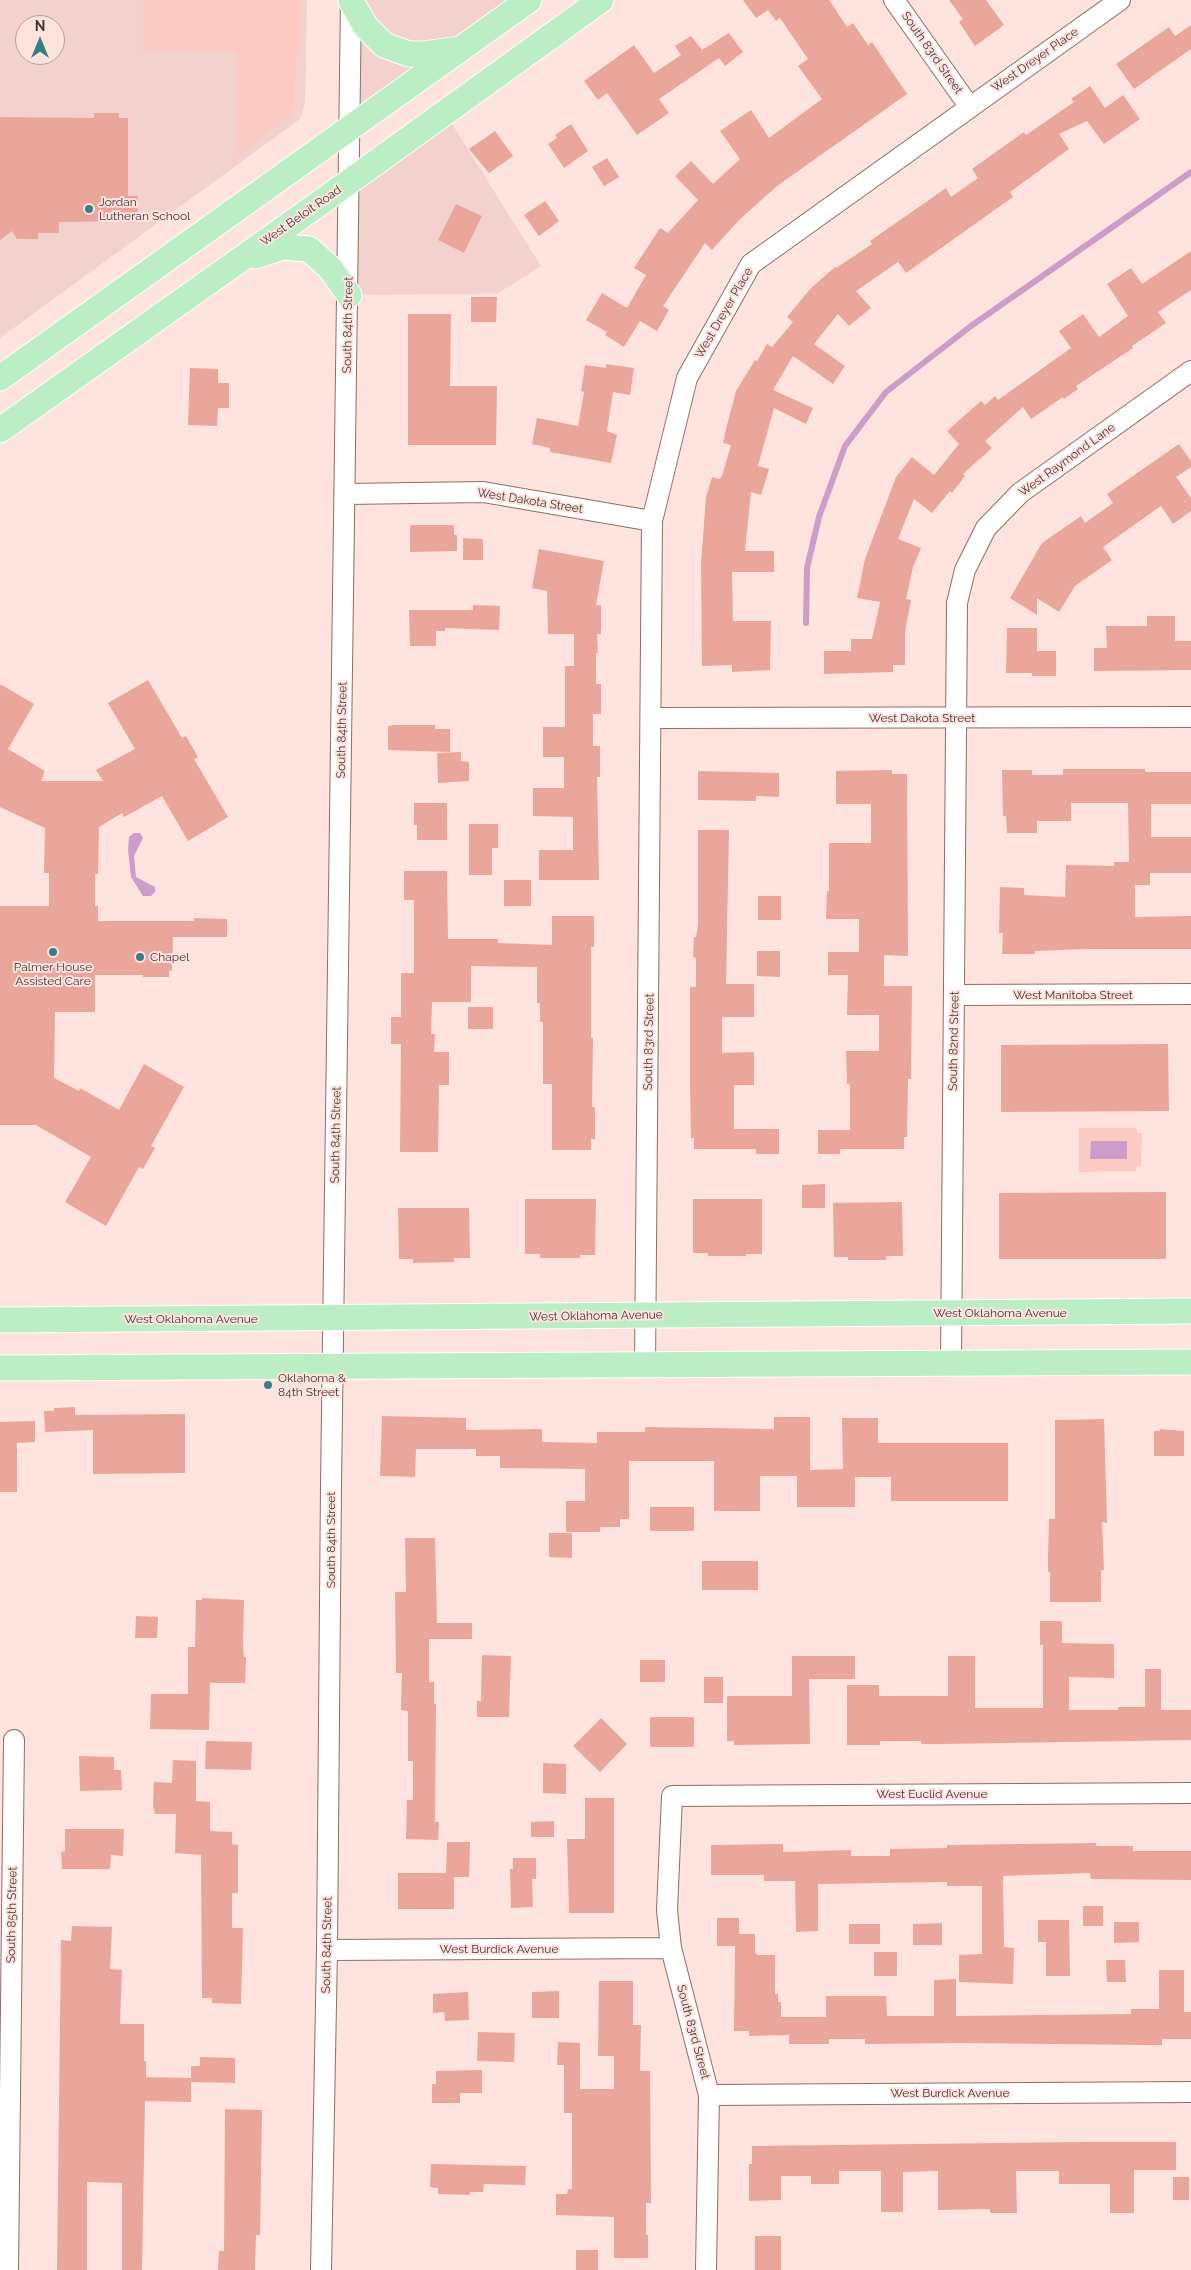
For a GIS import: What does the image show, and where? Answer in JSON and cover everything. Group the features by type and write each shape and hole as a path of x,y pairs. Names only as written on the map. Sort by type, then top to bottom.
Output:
{"main road":[{"path":"0,378 530,0"},
{"name":"West Beloit Road","path":"0,430 350,182 601,0"},
{"path":"351,1 366,28 384,45 409,54 462,49"},
{"path":"232,265 277,248 304,248 319,256 330,268 348,295"},
{"name":"West Oklahoma Avenue","path":"0,1320 1191,1311"},
{"path":"0,1368 333,1368 1191,1362"}],"street":[{"name":"South 83rd Street","path":"894,0 969,106"},
{"name":"West Dreyer Place","path":"652,718 652,521 687,378 751,264 969,106 1120,0"},
{"name":"South 84th Street","path":"321,2270 327,1950 351,1"},
{"name":"West Raymond Lane","path":"956,718 957,603 965,570 986,528 1020,493 1191,371"},
{"name":"West Dakota Street","path":"346,494 483,492 652,521"},
{"name":"West Dakota Street","path":"652,718 1191,717"},
{"name":"South 83rd Street","path":"645,1366 652,718"},
{"name":"South 82nd Street","path":"951,1364 956,718"},
{"name":"West Manitoba Street","path":"954,995 1191,994"},
{"name":"South 85th Street","path":"8,2270 9,1753"},
{"name":"West Euclid Avenue","path":"672,1796 1191,1793"},
{"name":"South 83rd Street","path":"672,1796 668,1910 671,1948 709,2095 706,2270"},
{"name":"West Burdick Avenue","path":"327,1950 671,1948"},
{"name":"West Burdick Avenue","path":"709,2095 1191,2092"}],"shaded area":[{"name":"Jordan Lutheran School","path":"0,0 307,0 305,104 300,119 0,338"},
{"path":"143,0 301,0 300,54 296,54 294,104 291,115 237,157 237,52 143,50"},
{"path":"351,0 529,0 350,130"},
{"path":"445,113 541,266 497,294 349,295 350,182"},
{"path":"134,833 140,833 143,838 134,856 136,877 155,887 155,892 151,896 143,896 131,877 128,850 129,837"},
{"path":"1079,1128 1137,1128 1137,1133 1142,1133 1141,1166 1136,1166 1136,1171 1079,1172"},
{"path":"1091,1141 1127,1141 1127,1159 1090,1159"}],"building":[{"path":"743,0 829,0 847,27 853,23 868,45 872,42 907,94 777,186 739,220 712,250 705,243 663,306 669,310 657,331 640,321 624,347 605,335 607,332 586,320 602,293 627,308 646,275 634,268 660,228 668,233 698,200 675,176 691,161 713,184 740,159 720,131 751,110 769,138 822,99 798,66 808,59 780,18 776,21 768,10 756,18"},
{"path":"949,0 986,0 1004,25 975,46 959,22 963,19"},
{"path":"1191,25 1191,49 1134,89 1116,64 1169,27 1175,36"},
{"path":"729,33 743,52 725,66 719,58 659,99 669,113 637,135 607,93 598,100 584,81 634,45 654,73 681,55 675,46 691,36 702,50"},
{"path":"1090,86 1105,108 1123,95 1140,119 1104,144 1087,121 1059,134 1069,149 1010,192 1013,197 906,273 898,262 856,291 871,308 849,326 838,314 814,344 845,366 833,384 793,356 773,390 813,408 806,424 774,408 758,466 769,469 761,495 751,492 745,551 774,551 774,572 732,572 733,621 771,621 770,670 732,672 732,665 702,666 701,564 706,497 712,477 719,479 722,476 731,445 723,443 736,391 755,360 757,361 767,344 772,347 793,322 787,317 811,288 835,267 872,244 870,241 946,188 951,197 978,178 972,169 1024,132 1026,135 1074,102 1071,99"},
{"path":"94,113 119,113 119,118 128,118 128,196 138,196 138,221 59,222 59,233 38,233 38,239 17,239 12,231 0,240 0,117 94,118"},
{"path":"571,124 588,151 564,168 548,144 557,138 555,135"},
{"path":"495,131 513,156 489,173 469,149"},
{"path":"607,158 619,177 604,186 592,167"},
{"path":"545,201 559,221 539,236 524,215"},
{"path":"456,204 482,216 464,253 438,240"},
{"path":"1191,251 1191,290 1158,312 1166,323 1132,346 1133,348 1076,386 1078,389 1064,399 1063,397 1031,419 1023,407 985,441 992,448 963,474 965,476 952,493 950,491 932,513 914,499 898,539 921,548 913,567 906,599 911,600 905,632 905,665 893,665 893,672 824,674 824,651 851,651 851,639 872,639 880,602 857,598 865,559 896,477 912,457 934,475 959,444 947,431 981,401 985,405 995,396 998,400 1071,348 1059,331 1083,314 1099,337 1128,316 1107,284 1131,268 1142,284"},
{"path":"471,297 497,297 496,322 471,322"},
{"path":"408,314 451,314 450,386 497,386 496,445 408,445"},
{"path":"606,364 634,368 630,395 613,392 607,431 617,435 611,463 550,452 550,448 532,444 537,418 578,426 584,392 581,391 585,365 606,368"},
{"path":"190,368 218,369 218,383 229,383 229,408 218,408 217,426 188,425"},
{"path":"1179,444 1191,461 1191,467 1176,477 1191,498 1191,511 1173,524 1161,506 1103,547 1112,560 1075,586 1059,612 1037,598 1037,615 1010,598 1042,543 1081,516 1085,523 1113,503 1107,494"},
{"path":"410,525 454,525 454,535 457,535 457,551 410,552"},
{"path":"463,538 483,539 483,560 463,560"},
{"path":"539,549 604,561 596,605 601,605 601,634 597,634 596,684 601,684 601,714 593,714 593,746 600,746 600,777 597,777 599,880 539,880 539,850 573,850 573,817 533,816 533,788 564,788 564,757 543,757 543,727 565,727 565,666 574,666 574,634 548,634 547,591 532,588"},
{"path":"473,605 500,606 499,630 445,628 445,631 436,631 436,646 410,646 409,610 473,610"},
{"path":"1147,616 1175,616 1175,641 1191,641 1191,670 1094,671 1094,648 1107,648 1106,626 1147,626"},
{"path":"1007,628 1037,628 1037,651 1056,651 1056,676 1032,676 1032,673 1006,673"},
{"name":"Palmer House Assisted Care","path":"148,680 182,738 186,736 198,757 194,759 228,817 188,841 162,796 124,817 122,813 99,827 98,874 95,874 95,906 98,906 98,921 194,921 194,918 227,919 227,937 173,937 172,970 169,971 169,977 95,975 95,1012 55,1012 54,1078 79,1091 80,1088 119,1110 144,1064 184,1087 151,1146 155,1148 143,1169 139,1167 106,1226 65,1202 91,1157 36,1125 0,1125 0,906 49,906 49,873 44,873 45,828 0,807 0,684 34,704 8,749 45,771 41,781 103,781 96,770 135,749 108,703"},
{"path":"435,725 435,729 450,729 450,752 388,750 388,726"},
{"path":"461,752 461,761 469,762 469,781 438,783 437,753"},
{"path":"1063,769 1145,769 1145,772 1191,772 1191,804 1151,804 1151,837 1191,837 1191,873 1150,873 1150,885 1135,885 1135,917 1191,916 1191,949 1087,949 1035,951 1035,954 1002,954 1003,933 999,933 1000,887 1024,888 1024,895 1065,897 1066,865 1114,866 1114,862 1129,862 1128,803 1071,803 1071,821 1037,821 1037,833 1007,833 1006,816 1003,816 1002,770 1032,770 1032,775 1063,775"},
{"path":"892,770 892,774 907,774 908,956 884,955 884,986 912,986 911,1079 908,1079 907,1137 904,1137 904,1149 840,1149 840,1154 818,1154 818,1130 850,1130 850,1084 847,1084 846,1051 879,1051 879,1015 847,1015 848,975 828,975 828,952 859,952 859,919 826,919 827,891 829,891 829,843 871,843 871,804 836,804 836,771"},
{"path":"698,771 779,773 779,797 756,796 756,801 698,800"},
{"path":"414,803 447,803 447,840 417,840 417,825 414,825"},
{"path":"469,824 498,824 498,848 492,848 492,875 469,875"},
{"path":"698,830 729,830 726,984 754,984 754,1017 722,1017 722,1053 754,1052 754,1085 734,1085 734,1129 779,1129 779,1154 756,1154 756,1149 694,1149 694,1138 691,1138 690,987 696,987 696,958 693,957 694,937 696,937 698,925"},
{"path":"404,871 447,871 448,939 498,939 498,943 552,945 552,916 594,916 594,947 591,947 591,1038 593,1038 592,1107 595,1107 595,1139 591,1139 591,1150 552,1150 552,1084 543,1084 543,1022 540,1022 540,1003 537,1003 537,967 471,966 471,1002 432,1002 431,1034 435,1034 434,1052 449,1052 449,1085 439,1085 438,1152 400,1152 401,1044 391,1044 391,1017 401,1017 401,973 414,973 414,900 404,900"},
{"path":"504,880 531,880 531,906 504,906"},
{"path":"758,896 781,896 781,920 758,920"},
{"path":"757,951 780,951 780,977 757,976"},
{"path":"468,1007 493,1007 493,1029 468,1029"},
{"path":"1168,1044 1169,1111 1001,1112 1001,1045"},
{"path":"825,1184 825,1208 802,1208 802,1185"},
{"path":"1166,1192 1166,1259 999,1259 999,1193"},
{"path":"525,1199 596,1199 595,1255 580,1255 580,1258 540,1258 540,1254 525,1254"},
{"path":"693,1199 762,1199 762,1254 708,1256 708,1253 693,1253"},
{"path":"902,1202 903,1256 886,1256 886,1260 848,1260 848,1257 834,1257 833,1203"},
{"path":"398,1208 469,1208 470,1258 454,1258 454,1262 413,1263 413,1259 399,1259"},
{"path":"75,1407 75,1415 185,1414 185,1473 93,1474 93,1430 45,1432 44,1411 54,1411 54,1408"},
{"path":"382,1416 466,1418 466,1430 542,1429 542,1442 597,1443 597,1432 645,1432 645,1427 774,1429 774,1417 810,1417 810,1470 843,1469 842,1418 878,1418 878,1443 1008,1443 1008,1501 891,1501 891,1477 855,1477 855,1507 797,1507 797,1476 760,1476 760,1511 714,1511 714,1461 629,1461 629,1519 620,1519 620,1527 600,1527 600,1532 566,1532 566,1501 585,1501 585,1469 500,1468 500,1456 476,1456 476,1449 416,1449 415,1477 380,1476"},
{"path":"1104,1419 1107,1523 1102,1522 1104,1570 1101,1570 1101,1602 1050,1602 1050,1572 1048,1572 1049,1519 1055,1519 1055,1420"},
{"path":"35,1421 35,1442 17,1443 17,1492 0,1492 0,1422"},
{"path":"1160,1429 1184,1431 1184,1456 1154,1456 1154,1431 1160,1431"},
{"path":"650,1507 694,1507 694,1531 650,1531"},
{"path":"549,1533 572,1533 572,1558 549,1557"},
{"path":"405,1538 435,1538 437,1623 472,1623 472,1639 429,1639 429,1682 434,1682 434,1704 436,1704 435,1822 439,1822 438,1840 406,1839 407,1800 413,1800 413,1761 408,1761 408,1711 401,1710 402,1673 396,1673 395,1592 406,1592"},
{"path":"702,1561 758,1561 758,1590 702,1590"},
{"path":"202,1598 244,1600 243,1646 244,1657 246,1657 245,1683 210,1683 209,1730 150,1729 151,1694 188,1694 188,1647 195,1647 196,1600 202,1600"},
{"path":"136,1616 158,1617 157,1638 135,1638"},
{"path":"1040,1621 1062,1621 1062,1643 1114,1644 1114,1678 1069,1677 1069,1710 1118,1710 1118,1707 1145,1707 1145,1669 1161,1669 1161,1710 1191,1710 1191,1740 941,1744 921,1744 921,1741 880,1741 880,1745 847,1745 847,1685 879,1685 879,1696 948,1696 948,1656 975,1656 975,1708 1043,1708 1043,1645 1040,1645"},
{"path":"482,1655 511,1656 509,1717 477,1717 477,1701 481,1701"},
{"path":"792,1656 855,1656 855,1679 809,1679 810,1744 734,1745 734,1741 727,1741 727,1696 792,1696"},
{"path":"640,1660 665,1660 665,1682 640,1682"},
{"path":"704,1677 723,1677 723,1703 704,1703"},
{"path":"650,1717 694,1717 694,1747 650,1747"},
{"path":"601,1718 627,1744 600,1772 573,1746"},
{"path":"206,1741 252,1742 251,1770 205,1769"},
{"path":"79,1756 114,1757 114,1770 121,1770 122,1790 80,1791"},
{"path":"173,1760 196,1761 196,1801 210,1802 210,1831 232,1832 232,1844 238,1845 238,1893 232,1893 232,1928 243,1928 241,2004 212,2003 212,1998 202,1998 201,1855 175,1853 176,1814 155,1814 153,1806 154,1782 172,1783"},
{"path":"543,1763 566,1764 566,1794 543,1793"},
{"path":"585,1798 614,1798 614,1913 569,1913 567,1839 585,1839"},
{"path":"554,1821 554,1837 531,1837 531,1822"},
{"path":"65,1829 124,1829 123,1856 111,1855 110,1869 62,1869 61,1852 65,1851"},
{"path":"447,1842 470,1842 469,1877 454,1877 454,1909 398,1909 398,1873 446,1873"},
{"path":"1096,1843 1096,1846 1133,1846 1133,1851 1191,1851 1191,1880 1091,1879 1090,1873 1003,1876 1004,1947 1014,1948 1013,1984 959,1982 959,1955 982,1954 982,1886 947,1886 947,1882 818,1884 818,1931 796,1932 795,1881 764,1881 764,1875 711,1875 711,1845 783,1844 783,1852 851,1850 851,1856 890,1856 890,1849 947,1848 947,1845"},
{"path":"513,1858 536,1858 536,1879 532,1879 533,1907 511,1908 510,1869 513,1869"},
{"path":"1083,1906 1103,1906 1103,1926 1083,1926"},
{"path":"717,1918 739,1918 739,1934 755,1934 755,1952 757,1955 775,1955 775,1994 778,1994 778,2002 781,2002 781,2017 826,2017 826,1996 886,1996 887,2016 934,2016 934,1980 956,1979 956,2016 1131,2014 1131,2009 1159,2009 1159,1970 1184,1970 1184,2012 1191,2012 1191,2039 1162,2039 1162,2045 865,2044 865,2039 829,2039 829,2044 789,2044 789,2035 749,2036 749,2031 734,2031 735,1946 717,1946"},
{"path":"1038,1920 1069,1920 1070,1976 1046,1976 1046,1942 1038,1942"},
{"path":"1114,1922 1139,1922 1139,1942 1114,1943"},
{"path":"942,1923 942,1945 913,1945 913,1924"},
{"path":"849,1924 880,1924 880,1944 849,1944"},
{"path":"72,1926 112,1927 110,1969 122,1970 120,2024 144,2024 146,2077 191,2078 191,2066 200,2066 200,2057 235,2058 235,2083 191,2082 191,2102 145,2101 142,2270 122,2270 122,2183 87,2182 87,2270 57,2270 61,1940 71,1941"},
{"path":"874,1952 897,1952 897,1976 874,1976"},
{"path":"1106,1960 1125,1960 1126,1982 1107,1982"},
{"path":"599,1981 633,1981 633,2025 641,2025 640,2071 650,2071 651,2203 646,2203 648,2258 614,2258 614,2217 556,2215 556,2194 567,2194 568,2189 572,2189 572,2113 564,2113 564,2065 557,2065 558,2042 580,2043 580,2089 614,2089 614,2056 598,2056"},
{"path":"559,1991 559,2018 532,2018 532,1992"},
{"path":"468,1992 469,2020 445,2021 444,2012 433,2013 433,1994"},
{"path":"478,2032 515,2033 514,2062 477,2061"},
{"path":"482,2070 482,2093 460,2093 460,2103 432,2103 432,2084 436,2084 436,2071"},
{"path":"225,2109 262,2110 260,2235 256,2235 255,2270 218,2270 219,2251 224,2251"},
{"path":"1176,2142 1176,2170 1134,2170 1134,2213 1110,2213 1110,2184 1059,2184 1059,2171 1016,2171 1017,2213 990,2213 990,2209 938,2210 938,2171 903,2172 903,2212 881,2212 881,2171 839,2171 839,2184 811,2184 811,2176 781,2176 781,2200 749,2201 749,2164 752,2164 752,2146"},
{"path":"431,2164 526,2166 525,2185 484,2184 483,2192 470,2192 470,2195 438,2194 438,2188 430,2187"},
{"path":"1173,2177 1189,2177 1189,2200 1173,2200"},
{"path":"755,2236 781,2236 781,2270 755,2270"},
{"path":"576,2250 598,2250 598,2270 576,2270"}],"waterway":[{"path":"806,623 807,568 819,517 845,446 886,392 971,326 1191,172"}],"place":[{"name":"Jordan Lutheran School","path":"89,209"},
{"name":"Palmer House Assisted Care","path":"53,952"},
{"name":"Chapel","path":"140,957"},
{"name":"Oklahoma & 84th Street","path":"268,1385"}]}
